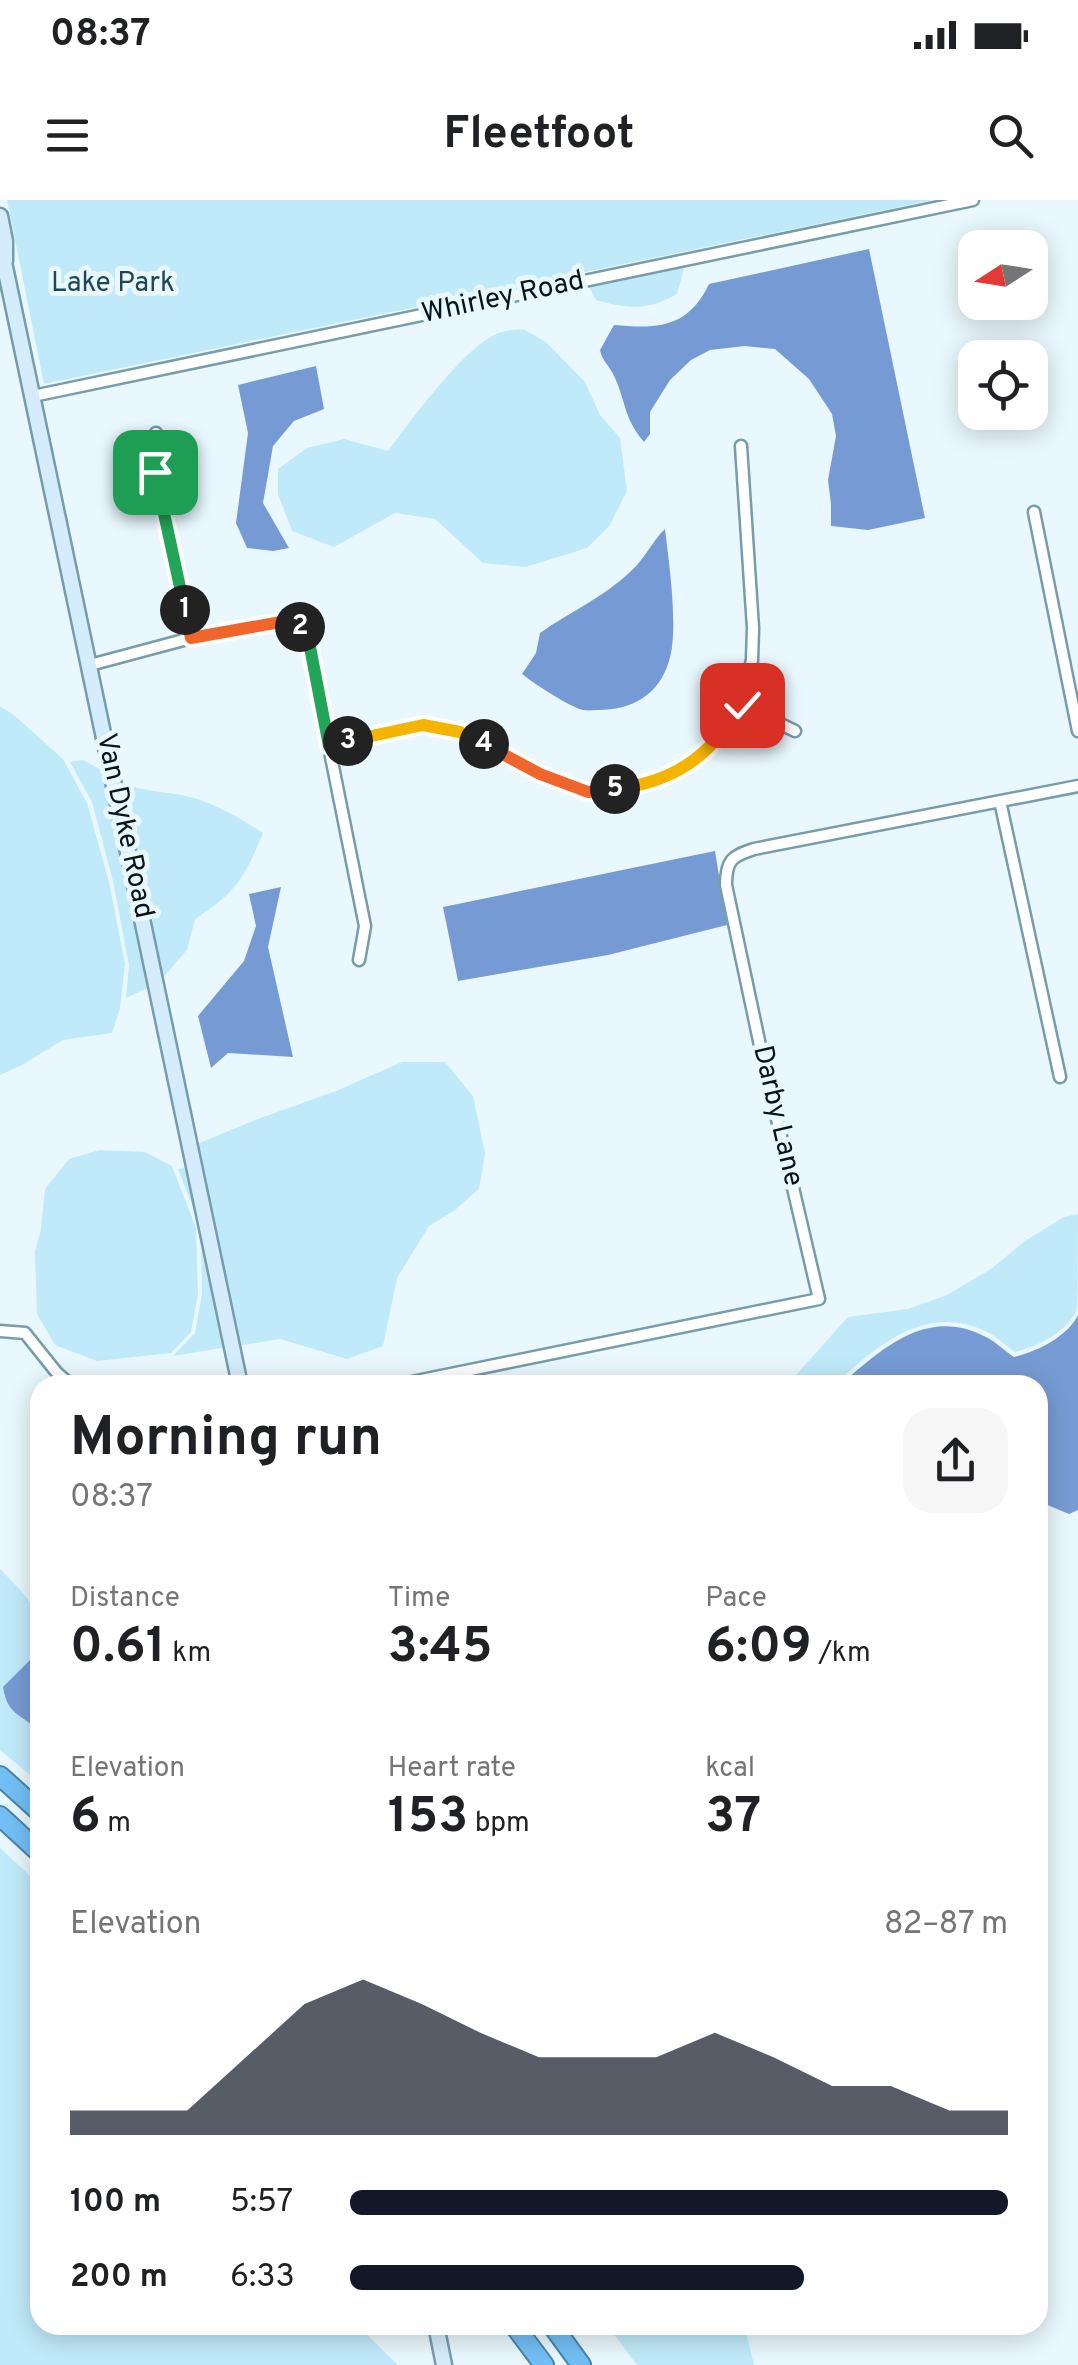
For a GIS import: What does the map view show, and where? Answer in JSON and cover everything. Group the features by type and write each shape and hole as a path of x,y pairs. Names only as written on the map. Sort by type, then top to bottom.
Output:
{"highway":[{"path":"0,1776 30,1803"},
{"path":"0,1816 30,1844"},
{"path":"522,2335 544,2365"},
{"path":"559,2335 581,2365"}],"main road":[{"name":"Van Dyke Road","path":"0,216 5,241 3,260 238,1375"},
{"path":"438,2335 444,2365"}],"street":[{"name":"Whirley Road","path":"33,396 973,200"},
{"path":"156,433 155,472 191,638"},
{"path":"329,746 423,725 460,732 540,774 588,792 634,786 679,771 711,746 742,705 752,660 741,446"},
{"path":"1034,512 1078,731"},
{"path":"90,664 191,638 292,620 303,630 310,647 365,926 359,960"},
{"path":"742,705 795,730"},
{"name":"Darby Lane","path":"445,1375 819,1299 726,885 730,861 754,849 1078,786"},
{"path":"1000,801 1060,1077"},
{"path":"0,1332 26,1334 60,1375"}],"green space":[{"name":"Lake Park","path":"7,200 933,200 44,384"},
{"path":"685,265 677,294 647,306 628,307 596,300 588,285"},
{"path":"523,329 546,342 585,382 600,415 620,438 627,491 610,525 587,548 526,567 483,563 435,519 395,513 334,547 292,531 278,494 278,469 307,448 344,439 388,451 439,385 471,352 499,333"},
{"path":"0,706 63,759 87,803 109,882 125,964 120,1008 112,1033 63,1040 0,1075"},
{"path":"83,760 107,773 152,986 126,998 129,965 113,881 92,802 70,762"},
{"path":"120,780 142,789 204,801 263,833 238,883 195,919 187,950 161,980"},
{"path":"402,1062 445,1062 473,1096 485,1153 479,1189 429,1226 397,1278 383,1346 347,1359 280,1339 237,1346 195,1145"},
{"path":"100,1150 145,1152 172,1166 196,1228 198,1294 191,1332 171,1353 97,1361 55,1345 37,1314 35,1252 45,1189 69,1159"},
{"path":"189,1167 227,1347 173,1356 195,1333 202,1294 201,1228 178,1169"},
{"path":"1078,1214 1077,1309 1051,1337 1015,1352 989,1333 966,1324 924,1325 886,1343 846,1375 796,1375 848,1317 908,1309 947,1295 1064,1217"},
{"path":"0,1569 30,1602 30,1660 3,1688 23,1719 30,1722 30,1775 0,1750"},
{"path":"0,1848 30,1877 30,2335 368,2335 398,2365 0,2365"},
{"path":"614,2335 746,2335 754,2365 637,2365"}],"water":[{"path":"869,249 925,518 868,530 831,526 828,480 836,436 832,414 809,379 775,349 745,346 710,350 691,360 670,380 650,412 650,434 644,442 632,424 600,350 614,325 670,323 691,310 709,284"},
{"path":"316,366 324,409 294,421 273,446 263,503 289,548 247,548 236,523 248,433 238,385"},
{"path":"665,529 672,596 672,648 664,673 651,691 622,707 585,710 561,700 522,674 536,653 540,633 621,580"},
{"path":"715,851 727,925 608,955 458,981 443,907"},
{"path":"281,887 268,947 293,1057 228,1053 211,1068 198,1016 244,961 256,926 249,894"},
{"path":"1078,1315 1078,1510 1069,1514 1048,1505 1048,1375 852,1375 890,1345 926,1329 966,1329 988,1338 1014,1357 1051,1342"},
{"path":"30,1660 30,1724 13,1711 3,1687"}],"route":[{"path":"155,472 191,638 292,620 303,630 310,647 329,746 423,725 460,732 540,774 588,792 668,777 711,746 742,705"}]}
